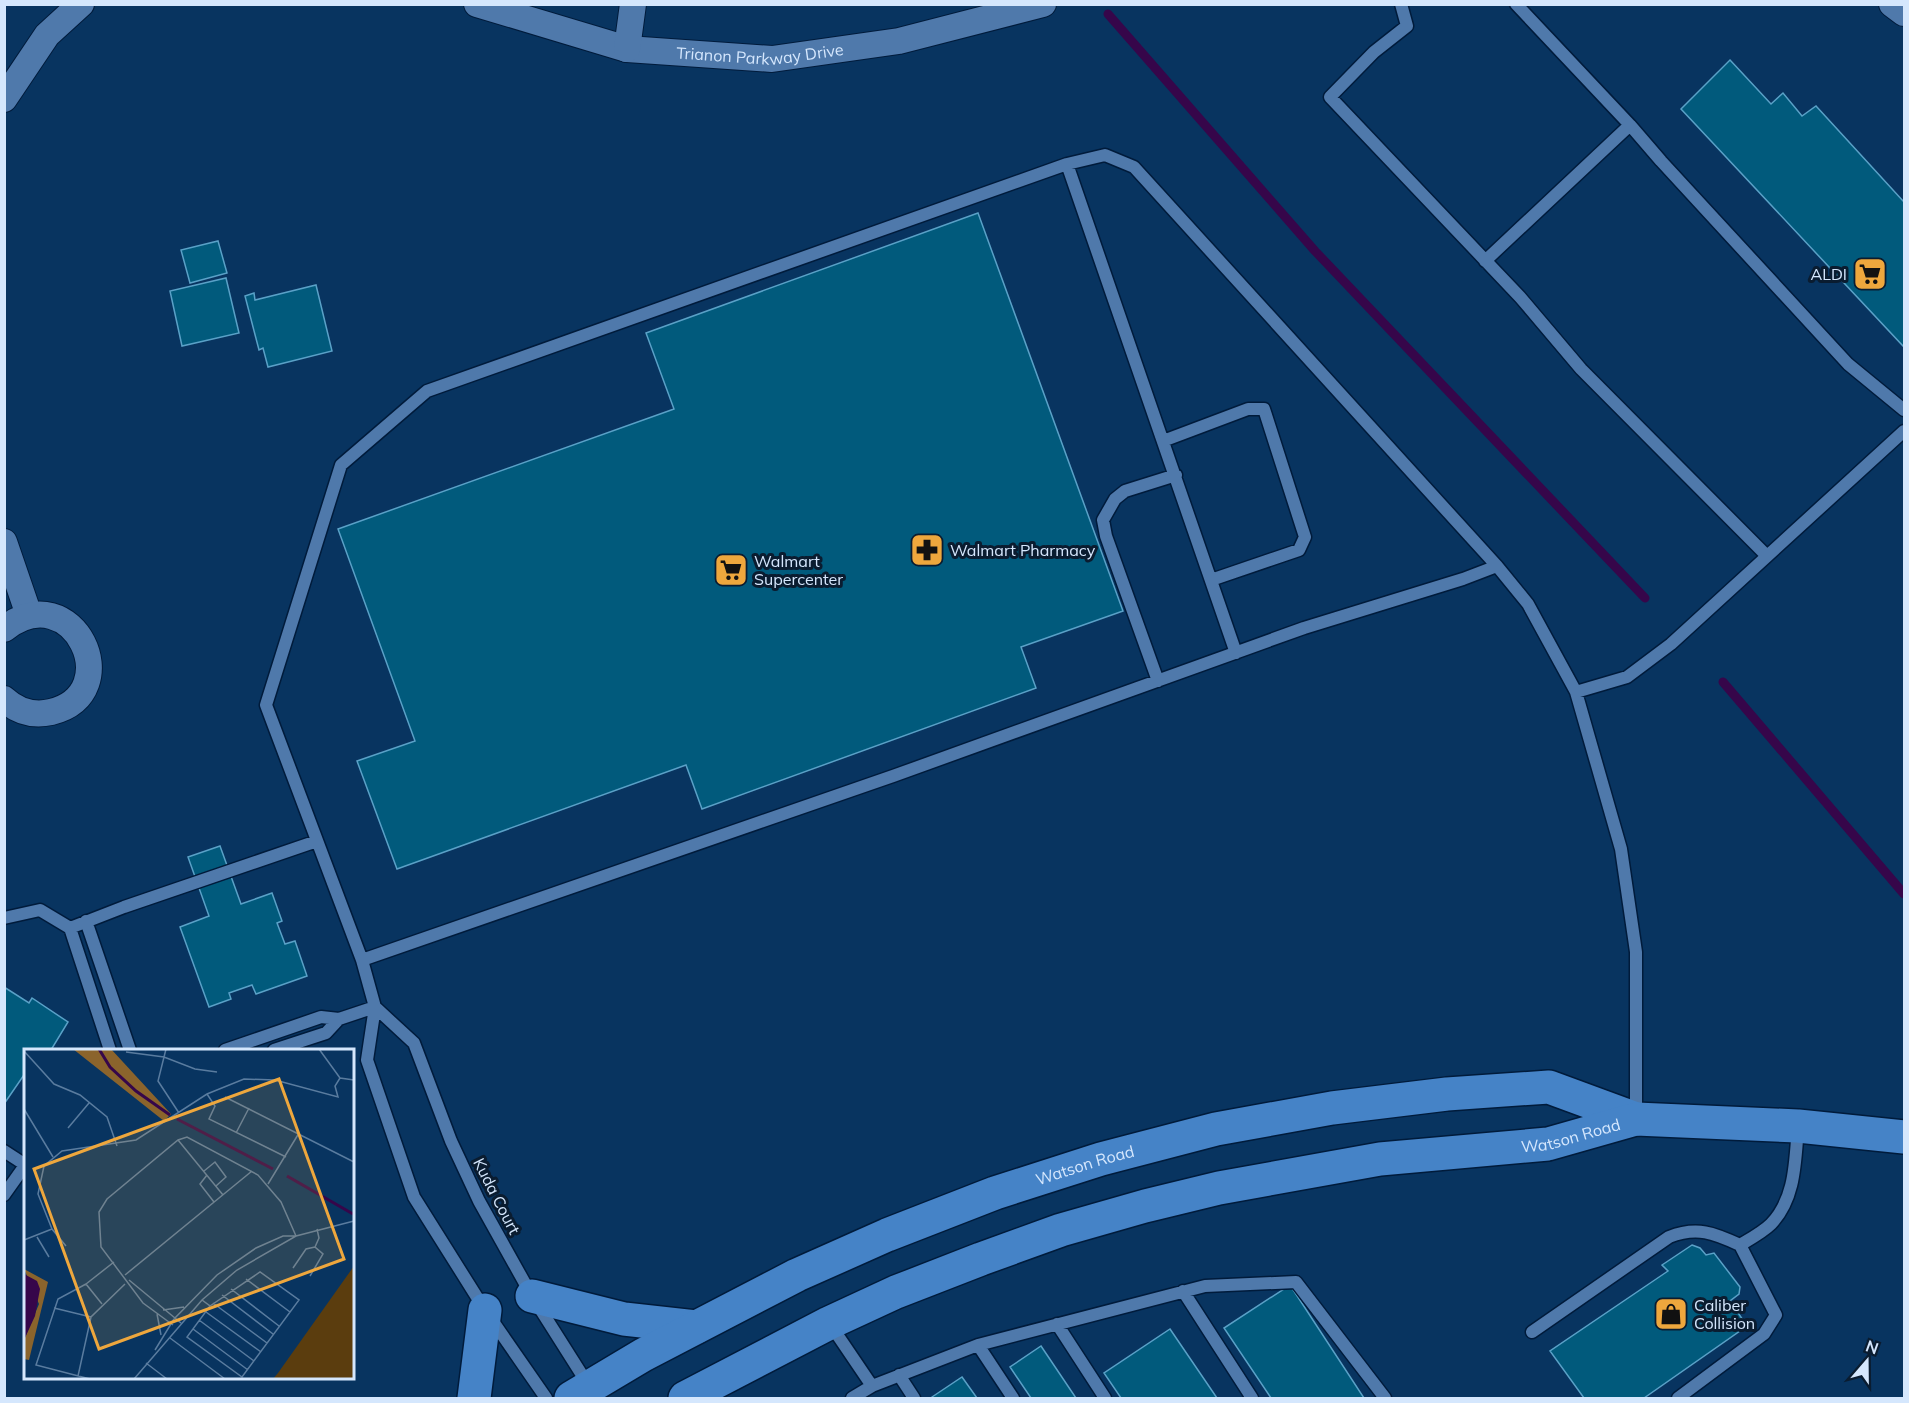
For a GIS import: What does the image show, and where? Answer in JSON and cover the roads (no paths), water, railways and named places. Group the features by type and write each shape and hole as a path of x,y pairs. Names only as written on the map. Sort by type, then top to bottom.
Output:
{"main road":[{"name":"Watson Road","path":"586,1394 643,1354 797,1275 877,1239 995,1193 1101,1159 1216,1129 1332,1108 1447,1094 1549,1087 1636,1119 1798,1126 1905,1137"},
{"name":"Watson Road","path":"685,1398 829,1323 896,1292 1061,1230 1145,1206 1230,1186 1380,1159 1548,1144 1636,1119"},
{"path":"532,1296 624,1319 696,1327"},
{"path":"474,1398 484,1310"}],"street":[{"path":"4,99 46,35 81,4"},
{"name":"Trianon Parkway Drive","path":"477,4 627,49 772,59 899,41 1043,4"},
{"path":"627,49 633,4"},
{"path":"1892,4 1905,13"},
{"path":"4,542 29,615"},
{"path":"4,629 14,621 29,615 46,615 61,619 74,628 84,642 89,657 88,673 83,688 73,701 59,710 44,714 27,713 11,706 4,699"}],"lane":[{"path":"1401,4 1407,26 1374,52 1330,97 1520,297 1581,369 1767,556"},
{"path":"1516,4 1848,364 1905,410"},
{"path":"1485,261 1630,125"},
{"path":"546,1398 484,1310 414,1197 367,1060 375,1007 362,960 266,705 341,465 427,391 1067,164 1105,154 1134,167 1528,604 1576,692 1621,849 1636,952 1636,1119"},
{"path":"1067,164 1236,653"},
{"path":"1163,441 1248,409 1264,409 1305,537 1299,550 1212,580"},
{"path":"1576,692 1627,677 1671,644 1905,431"},
{"path":"1158,681 1106,536 1103,520 1115,500 1125,491 1176,475"},
{"path":"362,960 893,776 1304,628 1497,567"},
{"path":"70,928 124,907 318,841"},
{"path":"4,918 40,910 70,928 110,1049"},
{"path":"86,921 130,1049"},
{"path":"228,1049 321,1017 339,1019 375,1007"},
{"name":"Kuda Court","path":"375,1007 414,1043 451,1141 479,1201 586,1394"},
{"path":"277,1049 326,1033 339,1019"},
{"path":"1740,1245 1770,1226 1780,1214 1789,1196 1798,1126"},
{"path":"4,1151 24,1163"},
{"path":"4,1195 24,1165"},
{"path":"1532,1332 1669,1238 1683,1232 1719,1235 1740,1245 1776,1315 1764,1334 1677,1398"},
{"path":"852,1398 872,1386 978,1345 1183,1291 1205,1286 1296,1282 1384,1398"},
{"path":"1183,1291 1252,1398"},
{"path":"829,1323 872,1386"},
{"path":"1057,1324 1105,1398"},
{"path":"978,1345 1013,1398"},
{"path":"899,1375 914,1398"}],"waterway":[{"path":"1108,14 1315,251 1645,598"},
{"path":"1723,682 1904,894"}],"place":[{"name":"ALDI","path":"1870,274"},
{"name":"Walmart Pharmacy","path":"927,550"},
{"name":"Walmart Supercenter","path":"731,570"},
{"name":"Caliber Collision","path":"1671,1314"}]}
